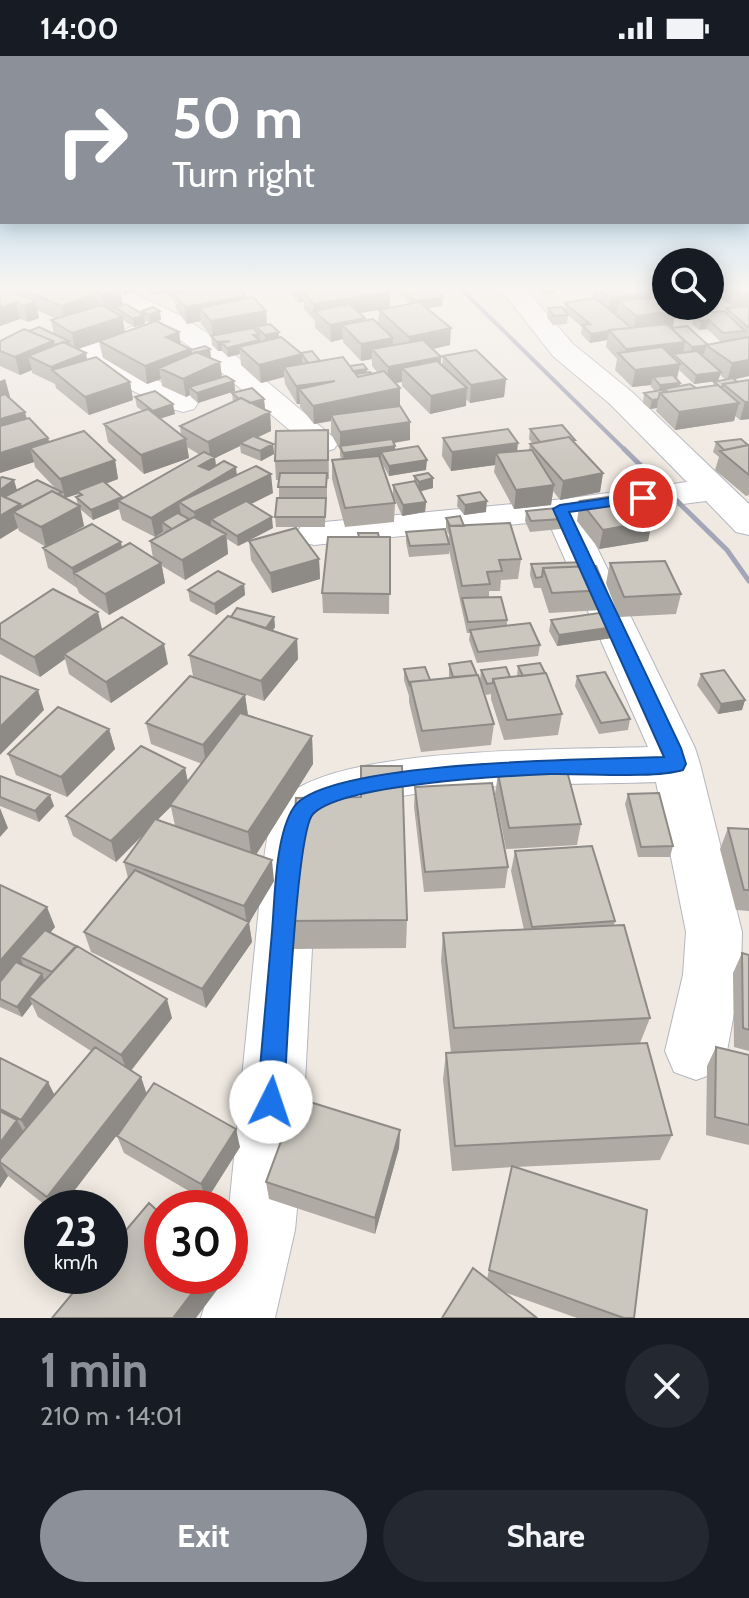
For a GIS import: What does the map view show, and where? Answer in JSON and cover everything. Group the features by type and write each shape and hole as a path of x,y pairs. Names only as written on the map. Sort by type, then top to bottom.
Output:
{"street":[{"path":"108,345 94,350 85,358 183,403"},
{"path":"206,345 323,442"},
{"path":"559,345 621,398 749,524"},
{"path":"314,534 560,509 716,489"},
{"path":"560,509 672,748 714,932 712,975 696,1051"},
{"path":"238,1318 261,1220 287,893 295,827 303,810 320,799 386,781 547,767 676,764"}],"building":[{"path":"0,345 44,345 15,357 0,351"},
{"path":"56,345 69,345 86,353 51,367 28,356"},
{"path":"106,345 182,345 190,349 145,366"},
{"path":"291,345 302,354 259,365 239,347"},
{"path":"428,345 441,357 388,367 372,349"},
{"path":"622,345 661,345 626,349"},
{"path":"706,345 749,345 749,360 732,363"},
{"path":"205,346 210,349 191,354 191,350"},
{"path":"662,347 680,364 635,370 618,353"},
{"path":"476,350 506,379 471,385 443,356"},
{"path":"312,351 320,361 308,363 301,353"},
{"path":"697,351 721,372 696,375 673,354"},
{"path":"196,352 220,362 183,379 159,368"},
{"path":"96,357 130,382 85,397 52,370"},
{"path":"343,357 358,377 384,371 400,388 313,406 299,389 335,381 296,386 284,367"},
{"path":"437,361 467,388 431,396 402,368"},
{"path":"363,364 367,369 353,371 350,366"},
{"path":"673,375 680,383 660,385 653,377"},
{"path":"226,376 234,381 197,393 189,387"},
{"path":"733,378 737,382 723,384 722,388 714,382"},
{"path":"749,380 749,402 723,384"},
{"path":"690,384 696,388 668,392 664,389"},
{"path":"718,385 739,403 679,412 660,393"},
{"path":"252,388 264,399 250,403 232,393"},
{"path":"155,391 173,404 153,411 135,397"},
{"path":"664,392 658,399 652,400 644,393"},
{"path":"5,394 25,412 0,419 0,396"},
{"path":"241,398 270,412 208,442 180,426"},
{"path":"400,406 410,422 340,432 331,415"},
{"path":"148,409 186,439 141,455 104,424"},
{"path":"29,418 48,438 0,453 0,426"},
{"path":"562,425 575,440 569,437 540,442 530,429"},
{"path":"508,429 518,443 452,452 443,438"},
{"path":"328,430 328,460 275,461 276,431"},
{"path":"84,431 115,460 60,479 30,448"},
{"path":"253,436 273,444 260,451 240,443"},
{"path":"569,437 603,473 563,481 530,444"},
{"path":"392,439 395,446 343,453 340,446"},
{"path":"741,439 748,445 724,450 716,442"},
{"path":"749,445 749,475 720,451"},
{"path":"418,446 427,460 389,466 381,452"},
{"path":"532,450 554,485 516,490 496,453"},
{"path":"204,452 215,457 199,466 209,470 224,461 236,467 151,518 118,501"},
{"path":"379,456 395,503 345,508 332,460"},
{"path":"256,466 271,474 194,512 179,502"},
{"path":"280,473 327,473 326,487 278,487"},
{"path":"428,473 433,478 419,482 414,476"},
{"path":"0,478 14,480 0,490"},
{"path":"37,480 62,492 52,491 21,507 4,497"},
{"path":"103,481 122,497 91,510 76,497 82,495 77,491"},
{"path":"415,481 426,502 403,505 393,485"},
{"path":"52,491 80,506 41,527 13,512"},
{"path":"480,492 487,501 465,505 458,496"},
{"path":"628,494 652,521 603,530 580,501"},
{"path":"0,495 20,504 0,516"},
{"path":"277,498 326,498 325,517 275,517"},
{"path":"246,501 272,517 237,536 211,519"},
{"path":"557,508 562,519 531,521 526,511"},
{"path":"178,513 189,519 172,529 162,522"},
{"path":"460,516 464,526 450,526 446,518"},
{"path":"194,517 226,534 182,560 150,541"},
{"path":"510,523 521,559 499,560 502,571 487,572 490,584 462,586 449,526"},
{"path":"92,524 121,542 72,568 43,548"},
{"path":"296,528 319,559 270,573 249,541"},
{"path":"445,529 449,544 410,546 406,532"},
{"path":"358,533 378,533 379,537 359,537"},
{"path":"328,537 390,537 390,594 322,593"},
{"path":"130,543 161,563 105,594 74,573"},
{"path":"665,561 681,594 624,597 610,563"},
{"path":"586,562 588,566 543,568 542,577 536,578 531,564"},
{"path":"596,566 606,590 552,593 543,568"},
{"path":"218,571 244,584 214,604 188,590"},
{"path":"53,589 98,612 34,657 0,638 0,624"},
{"path":"501,597 507,620 468,622 462,598"},
{"path":"237,608 274,617 266,628 231,617"},
{"path":"606,612 614,627 559,635 551,620"},
{"path":"228,616 297,639 261,681 189,655"},
{"path":"122,617 164,644 106,682 64,654"},
{"path":"530,623 540,645 478,652 470,630"},
{"path":"471,661 477,675 453,677 449,664"},
{"path":"540,663 545,673 523,676 518,666"},
{"path":"425,667 430,680 410,682 410,686 404,669"},
{"path":"506,667 510,677 493,679 493,683 487,684 481,670"},
{"path":"724,670 745,700 721,704 701,674"},
{"path":"605,672 630,719 601,723 577,676"},
{"path":"546,673 562,714 507,720 493,679"},
{"path":"478,675 494,724 422,731 410,682"},
{"path":"0,676 38,690 0,727"},
{"path":"190,676 245,695 203,745 146,723"},
{"path":"58,707 109,729 61,777 8,754"},
{"path":"240,713 312,736 248,832 170,805"},
{"path":"141,746 185,768 111,841 66,816"},
{"path":"361,766 402,766 407,920 287,921 296,798 361,797"},
{"path":"567,771 581,824 509,828 498,774"},
{"path":"0,776 50,795 35,811 0,797"},
{"path":"492,783 508,867 425,872 415,787"},
{"path":"659,793 673,846 641,847 628,794"},
{"path":"155,819 272,860 244,906 124,862"},
{"path":"728,828 749,829 749,890 744,890"},
{"path":"592,846 615,921 532,927 515,851"},
{"path":"135,870 249,922 202,989 84,932"},
{"path":"0,885 47,907 0,961"},
{"path":"624,925 650,1018 454,1028 443,933"},
{"path":"45,930 76,946 52,972 20,957"},
{"path":"77,946 167,999 121,1055 29,997"},
{"path":"742,953 749,955 749,1030 743,1028"},
{"path":"16,962 42,974 17,1007 0,999 0,982"},
{"path":"647,1043 672,1135 455,1146 446,1053"},
{"path":"95,1047 141,1077 52,1190 38,1190 0,1159"},
{"path":"716,1047 749,1055 749,1125 715,1117"},
{"path":"0,1058 48,1082 21,1120 0,1109"},
{"path":"154,1083 236,1129 201,1184 117,1136"},
{"path":"297,1098 400,1130 375,1218 266,1182"},
{"path":"0,1111 17,1120 0,1143"},
{"path":"512,1166 647,1210 634,1318 624,1318 489,1270"},
{"path":"144,1209 144,1294 191,1294 173,1318 52,1318 72,1294 128,1294 128,1228"},
{"path":"473,1268 537,1318 442,1318"}],"railway":[{"path":"518,345 626,451"},
{"path":"624,449 727,550 749,581"}],"route":[{"path":"271,1102 287,893 295,827 303,810 320,799 386,781 547,767 676,764 672,748 626,656 560,509 643,498"}]}
